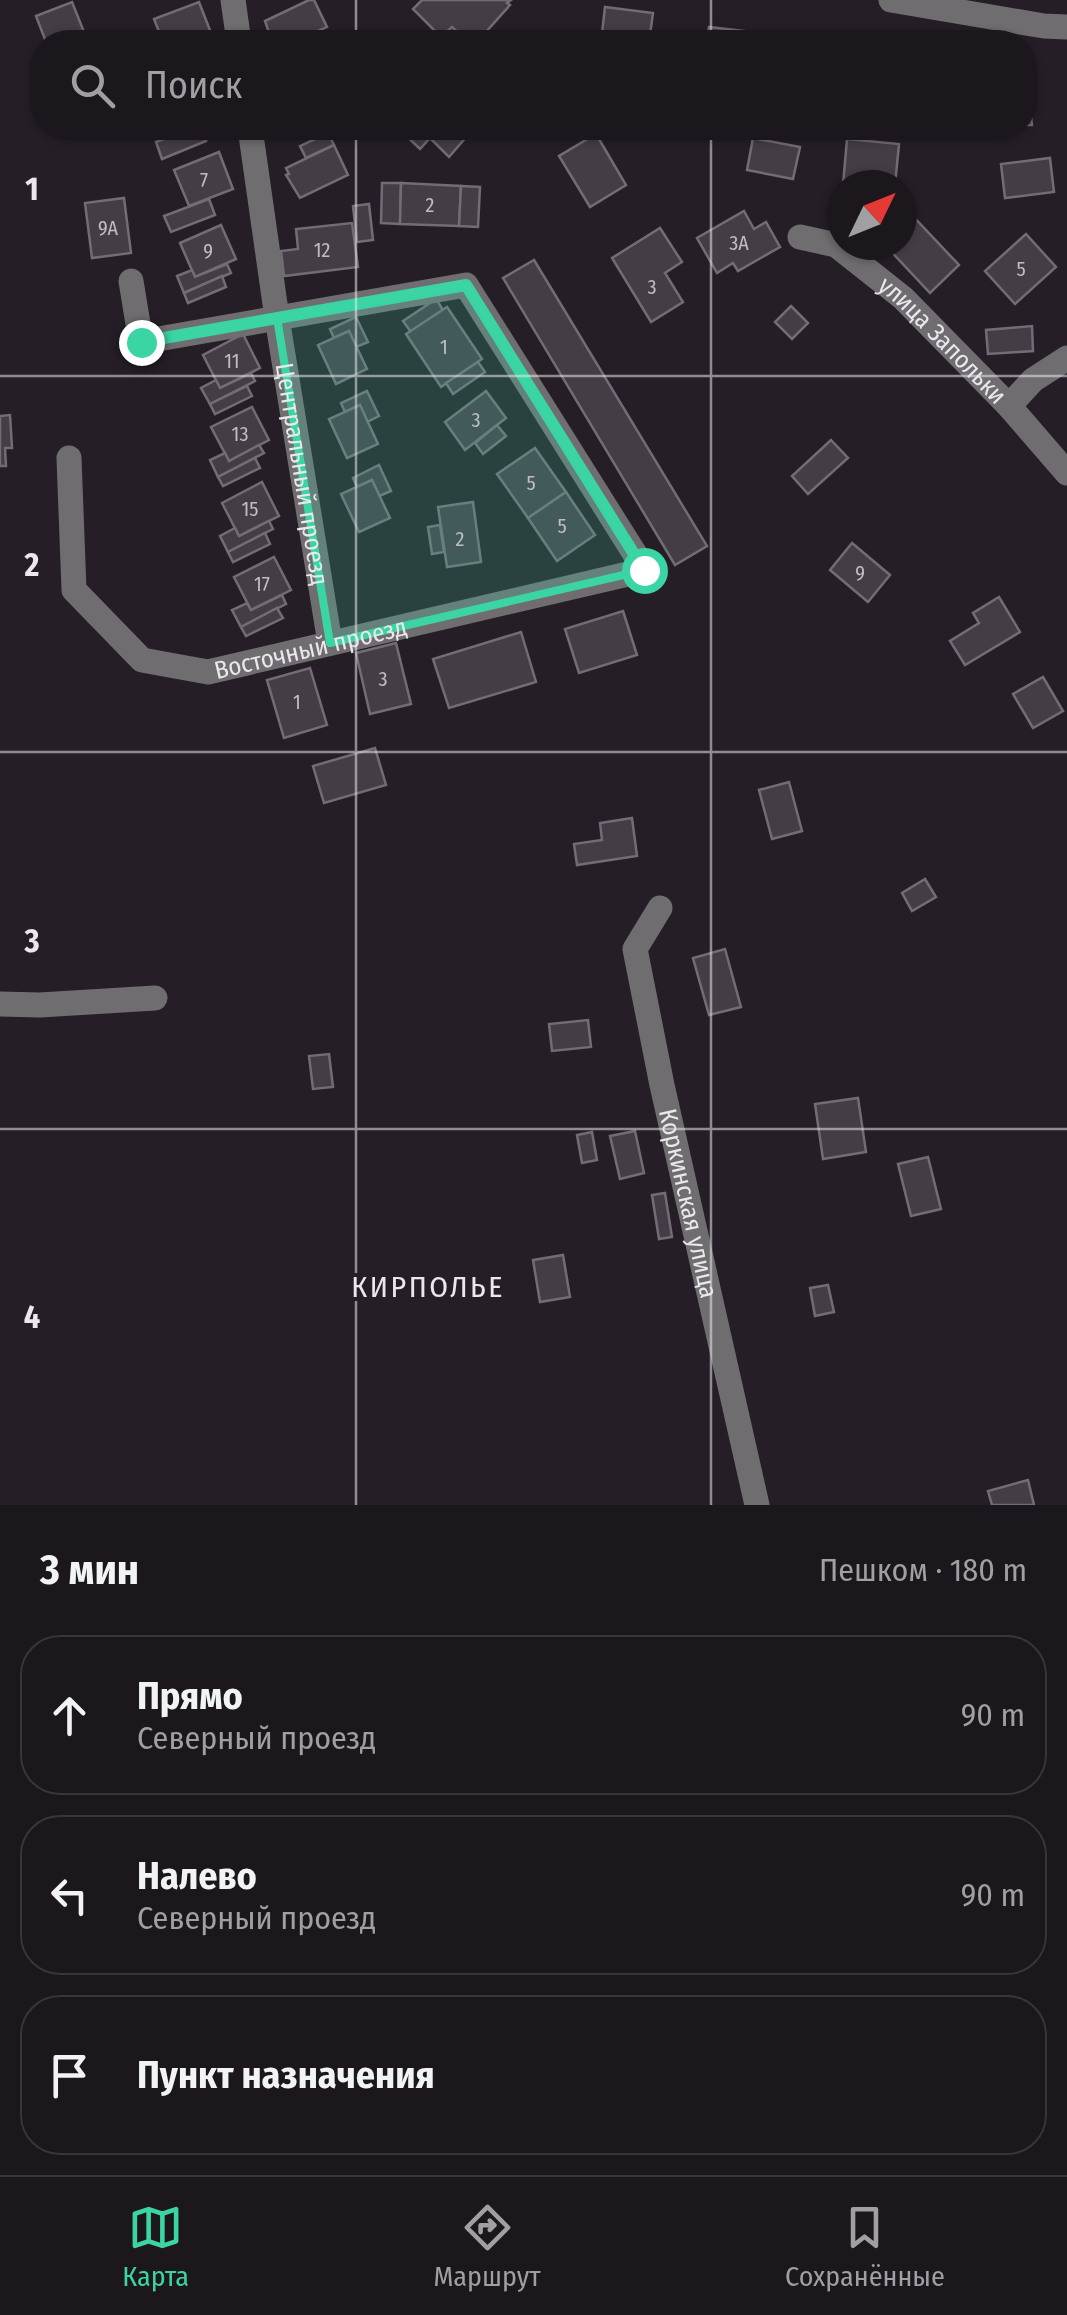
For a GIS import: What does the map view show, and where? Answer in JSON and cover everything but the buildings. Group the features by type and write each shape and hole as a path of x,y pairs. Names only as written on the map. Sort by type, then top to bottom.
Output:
{"street":[{"path":"232,0 236,30"},
{"path":"891,0 1044,26 1067,26"},
{"name":"Центральный проезд","path":"252,140 330,643"},
{"name":"улица Запольки","path":"800,237 836,245 903,298 1009,406 1067,472"},
{"path":"130,281 141,342 277,318"},
{"name":"Восточный проезд","path":"69,458 74,590 142,660 208,672 644,570 466,285 277,318"},
{"path":"1009,406 1033,380 1067,358"},
{"name":"Коркинская улица","path":"660,908 635,949 757,1505"},
{"path":"0,1004 155,998"}],"highlighted area":[{"path":"466,285 645,570 330,643 277,318"}],"district":[{"name":"КИРПОЛЬЕ","path":"428,1287"}],"route":[{"path":"141,342 466,285 644,570"}]}
